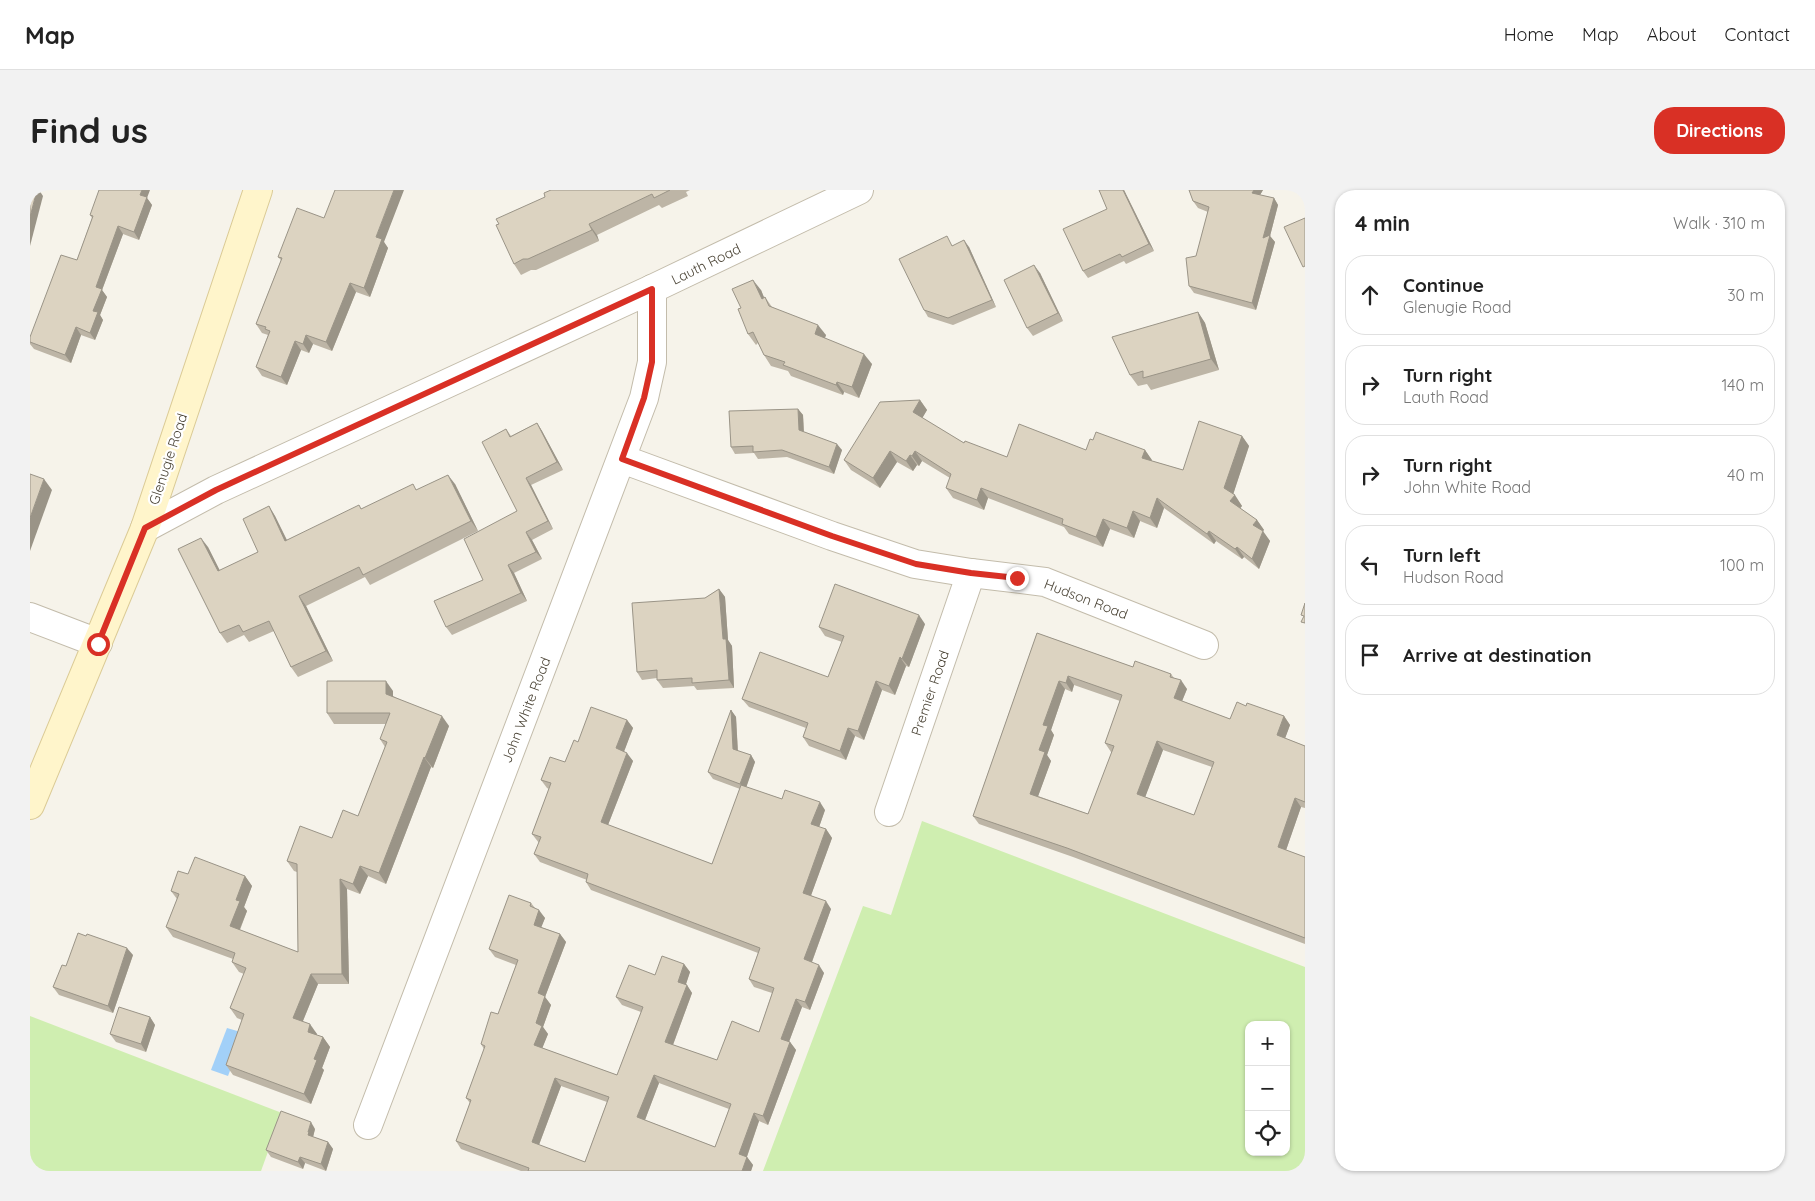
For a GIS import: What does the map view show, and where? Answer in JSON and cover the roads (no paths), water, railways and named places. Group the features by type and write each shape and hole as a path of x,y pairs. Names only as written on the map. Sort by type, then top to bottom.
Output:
{"street":[{"name":"Glenugie Road","path":"30,805 145,528 258,190"},
{"name":"Lauth Road","path":"145,528 216,490 652,289 859,190"},
{"name":"John White Road","path":"368,1124 644,398 652,362 652,289"},
{"name":"Hudson Road","path":"622,459 832,536 916,564 1045,582 1204,645"},
{"name":"Premier Road","path":"889,812 971,573"},
{"path":"30,617 98,644"}],"water":[{"path":"227,1028 244,1033 228,1076 211,1070"}]}
